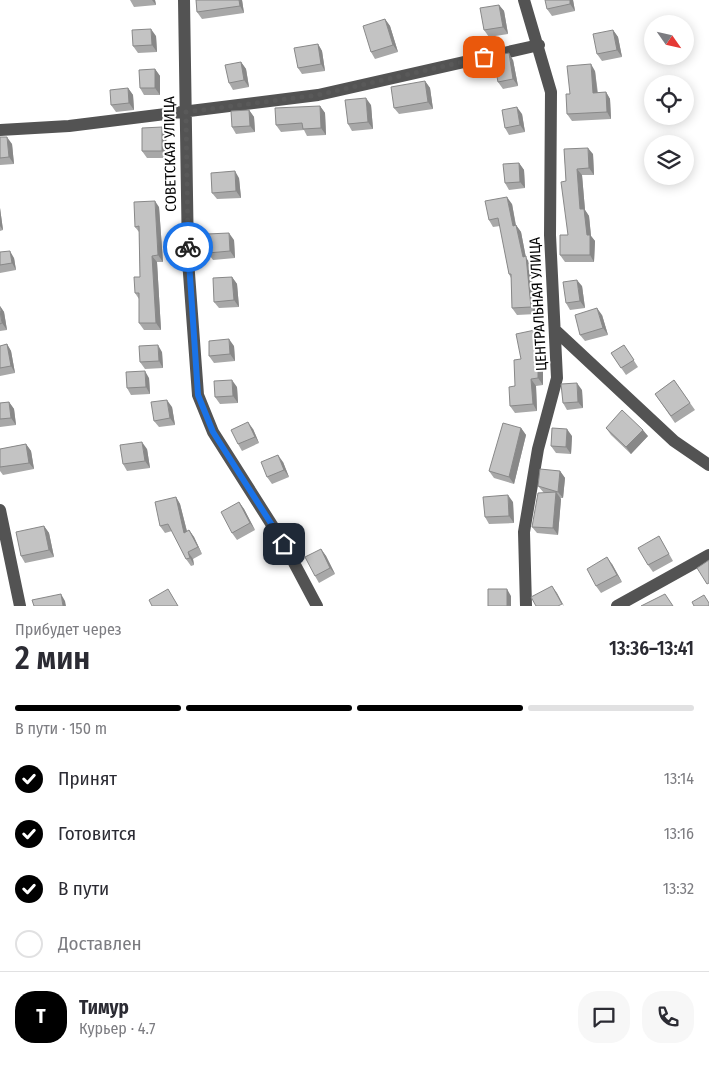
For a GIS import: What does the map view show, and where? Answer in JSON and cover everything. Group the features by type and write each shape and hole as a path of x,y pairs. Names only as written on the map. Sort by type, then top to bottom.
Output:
{"street":[{"name":"СОВЕТСКАЯ УЛИЦА","path":"184,0 188,260 198,395 213,432 280,536 317,606"},
{"name":"ЦЕНТРАЛЬНАЯ УЛИЦА","path":"524,0 539,45 550,92 550,235 557,378 538,449 524,532 526,606"},
{"path":"0,130 69,126 318,95 539,45"},
{"path":"555,330 674,441 709,465"},
{"path":"0,510 20,606"},
{"path":"617,606 709,555"}],"building":[{"path":"196,0 239,0 240,6 197,12"},
{"path":"545,0 570,0 570,4 547,9"},
{"path":"499,5 503,27 484,30 480,8"},
{"path":"385,19 393,45 371,52 363,26"},
{"path":"151,29 152,45 133,46 132,30"},
{"path":"613,30 617,50 597,54 593,34"},
{"path":"318,44 321,64 298,68 294,48"},
{"path":"509,53 513,79 498,82 493,56"},
{"path":"241,62 244,80 229,83 225,65"},
{"path":"591,64 593,93 606,92 607,112 567,114 566,94 570,94 567,66"},
{"path":"155,69 155,88 140,88 139,70"},
{"path":"425,81 428,102 394,108 391,87"},
{"path":"128,88 129,103 111,105 110,90"},
{"path":"366,98 368,122 348,124 345,100"},
{"path":"320,106 321,128 303,129 302,123 276,125 275,108"},
{"path":"517,107 520,125 505,128 502,110"},
{"path":"249,110 250,126 232,127 231,111"},
{"path":"162,127 162,151 142,151 142,128"},
{"path":"0,137 7,137 9,157 0,158"},
{"path":"588,148 589,168 577,169 580,209 584,209 587,235 590,235 590,255 560,255 560,235 568,235 561,182 566,181 564,149"},
{"path":"519,163 520,182 505,183 503,164"},
{"path":"235,171 236,191 212,193 211,173"},
{"path":"507,197 513,226 516,225 523,257 526,256 531,307 512,308 511,274 509,274 498,218 489,220 485,201"},
{"path":"155,201 158,255 152,256 156,323 139,323 139,293 135,293 134,277 140,277 139,226 135,227 134,202"},
{"path":"229,233 230,251 208,253 207,234"},
{"path":"10,251 12,263 0,265 0,252"},
{"path":"232,277 234,300 214,302 213,278"},
{"path":"577,280 580,301 566,303 563,282"},
{"path":"597,308 603,328 580,335 575,315"},
{"path":"535,330 538,352 538,378 531,379 533,404 510,406 509,387 515,386 514,360 521,359 516,334"},
{"path":"229,339 230,354 209,356 209,341"},
{"path":"7,344 11,366 0,368 0,346"},
{"path":"158,345 159,361 140,362 139,346"},
{"path":"624,345 634,360 621,368 611,353"},
{"path":"145,371 146,387 127,388 126,372"},
{"path":"232,380 233,396 215,397 214,381"},
{"path":"674,380 690,403 671,416 655,394"},
{"path":"577,383 578,402 563,403 561,384"},
{"path":"167,400 170,418 154,421 151,402"},
{"path":"9,402 11,418 0,419 0,403"},
{"path":"622,410 643,430 626,447 606,428"},
{"path":"248,422 255,437 238,444 231,430"},
{"path":"503,423 521,428 509,477 489,471"},
{"path":"552,428 567,429 566,447 551,446"},
{"path":"142,442 145,461 123,464 120,445"},
{"path":"26,444 29,463 0,467 0,449"},
{"path":"278,455 284,470 267,477 261,462"},
{"path":"540,469 560,471 558,492 538,486"},
{"path":"556,492 553,528 532,527 538,493"},
{"path":"508,495 509,516 485,517 483,497"},
{"path":"176,497 184,533 189,530 198,547 188,552 190,558 186,559 168,524 160,526 155,502"},
{"path":"239,502 250,523 232,533 221,512"},
{"path":"44,526 49,550 21,556 16,532"},
{"path":"659,536 669,554 648,565 638,548"},
{"path":"321,549 330,568 315,576 305,557"},
{"path":"607,557 617,575 596,586 587,569"},
{"path":"709,560 709,583 707,584 697,568"},
{"path":"552,586 562,604 558,606 536,606 531,597"},
{"path":"168,589 178,606 152,606 149,600"},
{"path":"488,589 507,589 507,606 488,606"},
{"path":"61,594 63,606 34,606 32,600"},
{"path":"665,594 673,606 641,606"},
{"path":"704,595 709,606 694,606 692,602"}],"way so far":[{"path":"188,247 186,112 318,95 484,57"}],"route":[{"path":"188,247 198,395 213,432 247,481 284,544"}]}
